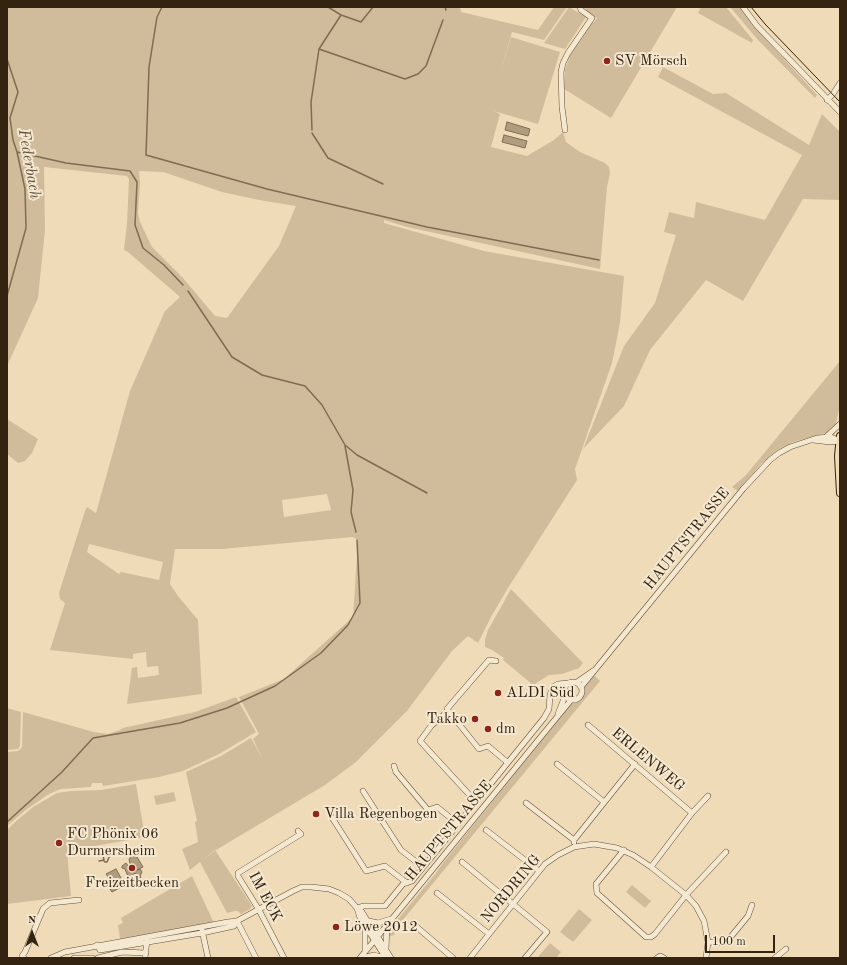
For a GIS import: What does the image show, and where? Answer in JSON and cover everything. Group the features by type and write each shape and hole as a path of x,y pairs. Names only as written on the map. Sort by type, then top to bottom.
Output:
{"main road":[{"path":"840,436 838,456 840,493"}],"street":[{"path":"565,130 562,107 561,72 563,63 568,53 592,18 581,10 580,7"},
{"path":"743,7 758,26 840,112"},
{"path":"827,100 840,83"},
{"path":"827,436 840,424"},
{"path":"827,436 836,438 840,441"},
{"name":"HAUPTSTRASSE","path":"361,958 391,919 571,700 575,700 580,696 582,693 581,687 761,469 779,453 790,447 827,436"},
{"name":"HAUPTSTRASSE","path":"810,440 830,442 840,441"},
{"path":"496,660 489,660 446,709 479,749 488,746 508,762"},
{"name":"HAUPTSTRASSE","path":"556,719 568,683 577,682 595,670"},
{"path":"577,682 581,687"},
{"path":"357,908 364,906 385,906 403,884 412,881 548,713 551,691 555,685 568,683"},
{"path":"551,691 557,689 565,693 571,700"},
{"path":"448,711 431,726 420,741 476,802"},
{"name":"ERLENWEG","path":"588,725 692,813"},
{"path":"557,764 604,802"},
{"path":"574,847 574,840 635,764"},
{"path":"394,766 396,772 428,810 437,807 458,824"},
{"path":"363,791 401,850 423,867"},
{"path":"651,867 692,813 708,796"},
{"path":"526,803 574,840"},
{"path":"330,812 330,816 366,871 385,866 407,883"},
{"path":"486,830 539,871"},
{"name":"IM ECK","path":"284,958 238,876 238,873 301,834 298,831"},
{"name":"NORDRING","path":"470,958 539,871 558,855 574,847 594,844 624,850 651,867 686,895 696,906 707,930 708,942 706,958"},
{"path":"624,850 596,884 597,892 646,937 651,937 654,934 686,895 726,852"},
{"path":"462,862 547,932 525,958"},
{"path":"51,958 65,952 97,945 147,940 234,926 237,921 298,889 311,886 329,889 349,899 362,912 385,958"},
{"path":"437,893 489,934"},
{"path":"24,958 22,956 43,909 50,903 79,900"},
{"path":"708,942 722,943 729,939 748,916 752,905"},
{"path":"367,923 378,923 391,919"},
{"path":"237,921 256,958"},
{"path":"365,951 367,923"},
{"path":"412,923 453,958"},
{"path":"386,950 385,942 387,924"},
{"path":"202,930 208,958"},
{"path":"376,938 391,958"},
{"path":"97,945 98,958 122,952 145,956 147,940"},
{"path":"775,958 786,949"},
{"path":"361,958 374,955 385,958"},
{"path":"657,958 660,956 664,958"},
{"path":"74,958 92,958"}],"shaded area":[{"path":"7,7 460,7 461,12 538,30 554,7 567,7 544,40 512,32 499,77 511,37 560,52 538,124 494,111 500,114 491,147 527,156 554,140 563,132 566,142 580,152 605,163 609,167 610,173 607,187 600,269 407,227 384,220 384,223 484,251 624,276 620,323 612,363 575,469 577,480 508,588 478,643 468,636 452,651 407,711 356,762 325,785 215,850 252,906 250,909 241,914 238,911 227,913 200,862 190,870 182,849 198,842 195,822 197,821 186,772 221,756 251,738 262,758 253,739 259,734 239,697 284,679 353,617 358,540 353,537 222,549 175,549 170,584 198,620 202,694 127,704 132,668 137,667 138,678 159,675 158,666 147,667 146,652 133,654 133,659 50,650 65,603 60,599 59,593 85,511 87,507 96,513 130,391 165,311 180,297 124,250 129,179 127,176 44,167 45,230 38,298 7,366","holes":["139,171 163,172 222,192 296,206 279,246 227,318 215,316 183,278 152,247 140,222 138,213 140,184","327,494 331,510 284,517 282,500","89,544 163,562 159,580 121,572 119,574 87,552"]},
{"path":"569,7 586,17 565,49 544,43"},
{"name":"SV Mörsch","path":"587,7 677,7 611,118 564,89 565,70 571,52 592,22 594,22 597,18 585,10"},
{"path":"701,7 726,7 753,40 752,43 698,13"},
{"path":"730,7 740,7 752,24 817,95 815,98 758,40"},
{"path":"663,67 713,94 726,93 809,145 822,114 840,132 840,200 803,199 743,301 706,280 650,350 624,406 583,449 624,346 655,303 676,235 664,232 669,212 694,218 696,202 765,220 802,155 658,77"},
{"path":"507,122 530,129 528,136 505,130"},
{"path":"504,135 527,141 525,148 502,142"},
{"path":"840,361 840,405 834,427 826,433 793,442 780,448 761,464 738,491 732,487 746,475"},
{"path":"7,419 38,439 32,453 25,461 18,463 7,454"},
{"path":"511,589 583,663 579,668 562,674 549,675 533,685 503,660 504,658 485,647 485,640 488,630"},
{"path":"594,675 600,681 397,927 394,935 388,937 390,926 398,919 436,873 572,702 582,696 584,686"},
{"path":"236,697 256,732 219,754 183,771 159,777 103,786 102,783 92,783 91,787 61,789 49,794 27,809 7,826 7,752 18,751 22,747 23,712 94,732 108,734 123,728 195,712"},
{"path":"7,708 21,712 20,746 18,749 7,750"},
{"name":"FC Phönix 06 Durmersheim","path":"136,784 145,837 67,851 71,896 7,904 7,830 15,822 33,807 57,793 101,790"},
{"path":"174,792 176,801 156,805 154,796"},
{"name":"Freizeitbecken","path":"131,856 137,857 143,867 137,870 140,869 142,872 141,877 139,878 135,873 134,879 132,880 129,879 125,869 122,868 122,866 126,863 129,867 131,866 129,860"},
{"path":"116,869 125,885 112,892 108,886 112,882 106,874"},
{"path":"192,876 214,923 120,939 118,925 123,923 121,918"},
{"path":"632,885 651,901 645,908 626,892"},
{"path":"579,909 592,920 573,942 560,932"},
{"path":"550,943 561,952 556,958 537,958"}],"waterway":[{"path":"162,7 157,17 149,67 146,155 267,189 427,227 599,260"},
{"path":"328,7 341,15 361,22 373,7"},
{"path":"312,130 311,102 319,49 341,15"},
{"path":"319,49 405,79 418,74 426,66 443,20"},
{"name":"Federbach","path":"7,59 18,92 10,118 13,140 25,189 26,228 7,296"},
{"path":"312,133 328,158 383,184"},
{"path":"17,152 66,163 130,171 137,182 135,225 143,248 164,265 183,285"},
{"path":"188,291 232,357 262,375 305,386 322,405 345,445 357,455 427,493"},
{"path":"345,446 353,490 351,512 356,532"},
{"path":"7,822 62,772 93,738 180,723 227,708 275,686 321,653 348,625 360,603 357,540"},
{"path":"99,861 104,860 103,855"},
{"path":"103,860 107,862 110,855"}],"tram line":[{"path":"751,7 765,24 840,102"}],"place":[{"name":"SV Mörsch","path":"607,61"},
{"name":"ALDI Süd","path":"498,693"},
{"name":"Takko","path":"475,719"},
{"name":"dm","path":"488,729"},
{"name":"Villa Regenbogen","path":"316,814"},
{"name":"FC Phönix 06 Durmersheim","path":"59,843"},
{"name":"Freizeitbecken","path":"132,868"},
{"name":"Löwe 2012","path":"336,927"}]}
